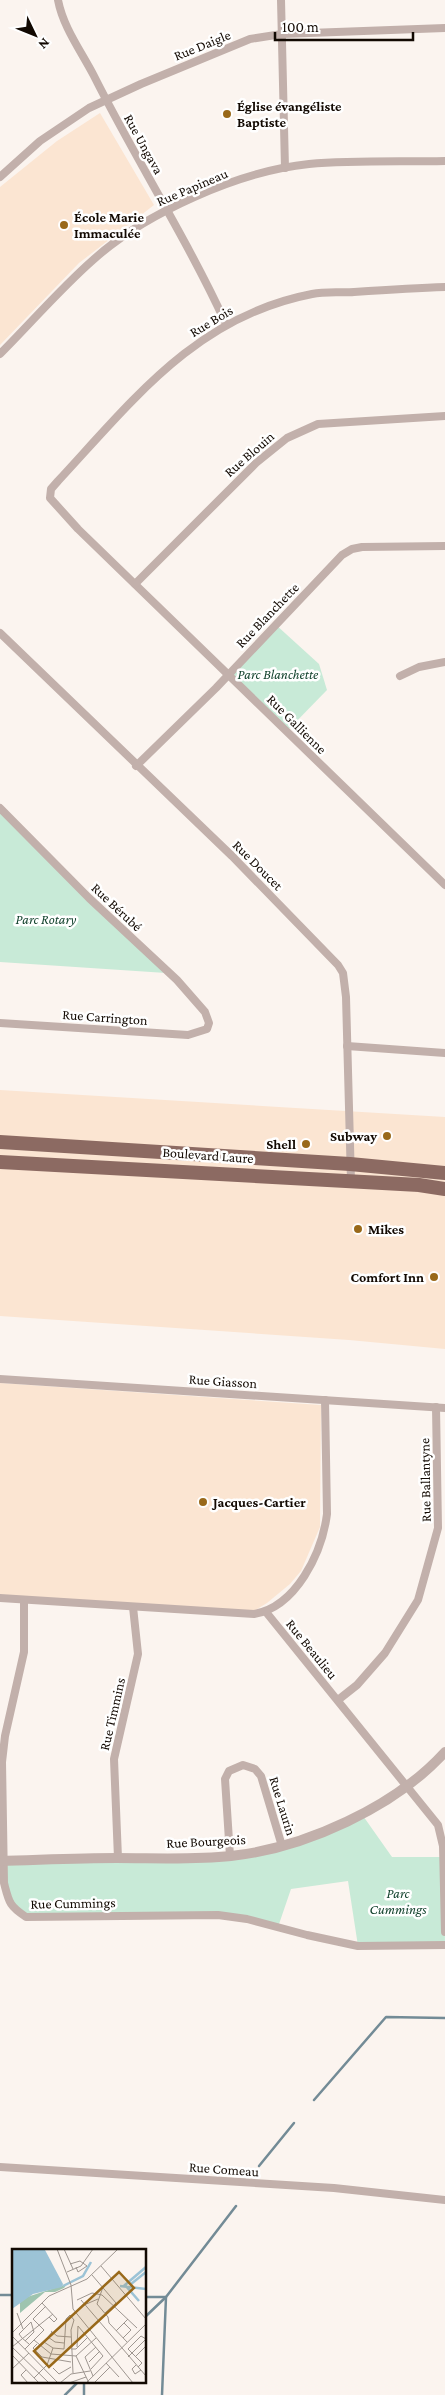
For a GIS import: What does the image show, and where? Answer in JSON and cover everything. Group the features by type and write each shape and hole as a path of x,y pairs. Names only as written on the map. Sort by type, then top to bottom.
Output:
{"highway":[{"name":"Boulevard Laure","path":"0,1142 350,1164 445,1173"},
{"name":"Boulevard Laure","path":"0,1162 445,1188"}],"street":[{"name":"Rue Ungava","path":"58,0 62,16 106,101 203,275 226,324"},
{"path":"280,0 285,168"},
{"name":"Rue Daigle","path":"0,177 40,141 88,108 250,39 282,34 445,28"},
{"name":"Rue Papineau","path":"0,354 95,258 130,231 166,210 246,177 285,168 309,164 445,161"},
{"name":"Rue Bois","path":"50,494 51,489 58,480 177,358 226,324 262,308 315,293 445,287"},
{"name":"Rue Blouin","path":"135,584 256,462 287,438 318,424 445,416"},
{"name":"Rue Gallienne","path":"50,494 53,503 445,885"},
{"name":"Rue Blanchette","path":"136,766 229,673 342,555 352,549 445,546"},
{"name":"Rue Doucet","path":"0,633 136,766 232,856 338,965 343,973 346,997 351,1182"},
{"path":"400,676 419,667 445,662"},
{"name":"Rue Bérubé","path":"0,808 89,898 176,980 205,1012 209,1023 207,1029"},
{"name":"Rue Carrington","path":"0,1023 188,1035 207,1029"},
{"path":"347,1046 445,1053"},
{"name":"Rue Giasson","path":"0,1379 445,1408"},
{"path":"0,1598 254,1614 273,1609 296,1587 308,1568 325,1532 327,1514 325,1400"},
{"name":"Rue Ballantyne","path":"338,1700 357,1685 385,1653 418,1600 438,1528 440,1508 436,1408"},
{"name":"Rue Cummings","path":"24,1600 24,1652 5,1736 2,1762 2,1860 4,1883 8,1900 13,1907 26,1917 218,1915 240,1917 358,1946 445,1945"},
{"name":"Rue Timmins","path":"118,1858 114,1759 138,1654 133,1607"},
{"name":"Rue Beaulieu","path":"266,1612 434,1819 442,1835 445,1932"},
{"name":"Rue Bourgeois","path":"2,1860 230,1856 282,1846 340,1825 407,1786 445,1752"},
{"name":"Rue Laurin","path":"230,1856 225,1779 229,1771 243,1765 255,1769 261,1776 282,1846"},
{"name":"Rue Comeau","path":"0,2167 334,2188 445,2200"}],"shaded area":[{"name":"École Marie Immaculée","path":"100,113 154,205 79,263 0,345 0,187 57,141"},
{"path":"0,1090 445,1117 445,1349 349,1340 0,1316"},
{"path":"0,1383 321,1405 320,1527 301,1571 290,1584 254,1611 0,1595"}],"green space":[{"name":"Parc Blanchette","path":"275,624 319,664 327,690 287,731 227,672"},
{"name":"Parc Rotary","path":"0,812 166,973 0,962"},
{"name":"Parc Cummings","path":"361,1813 392,1857 444,1857 445,1945 358,1946 348,1881 291,1889 278,1927 232,1916 26,1917 8,1901 4,1860 257,1852"}],"waterway":[{"path":"314,2100 386,2017 445,2018"},
{"path":"259,2166 294,2123"},
{"path":"146,2316 166,2297 236,2206"},
{"path":"0,2295 12,2295"},
{"path":"146,2297 166,2297 162,2395"},
{"path":"65,2395 78,2382"},
{"path":"84,2382 84,2395"}],"place":[{"name":"Église évangéliste Baptiste","path":"227,114"},
{"name":"École Marie Immaculée","path":"64,225"},
{"name":"Subway","path":"387,1136"},
{"name":"Shell","path":"306,1144"},
{"name":"Mikes","path":"358,1229"},
{"name":"Comfort Inn","path":"434,1277"},
{"name":"Jacques-Cartier","path":"203,1502"}]}
